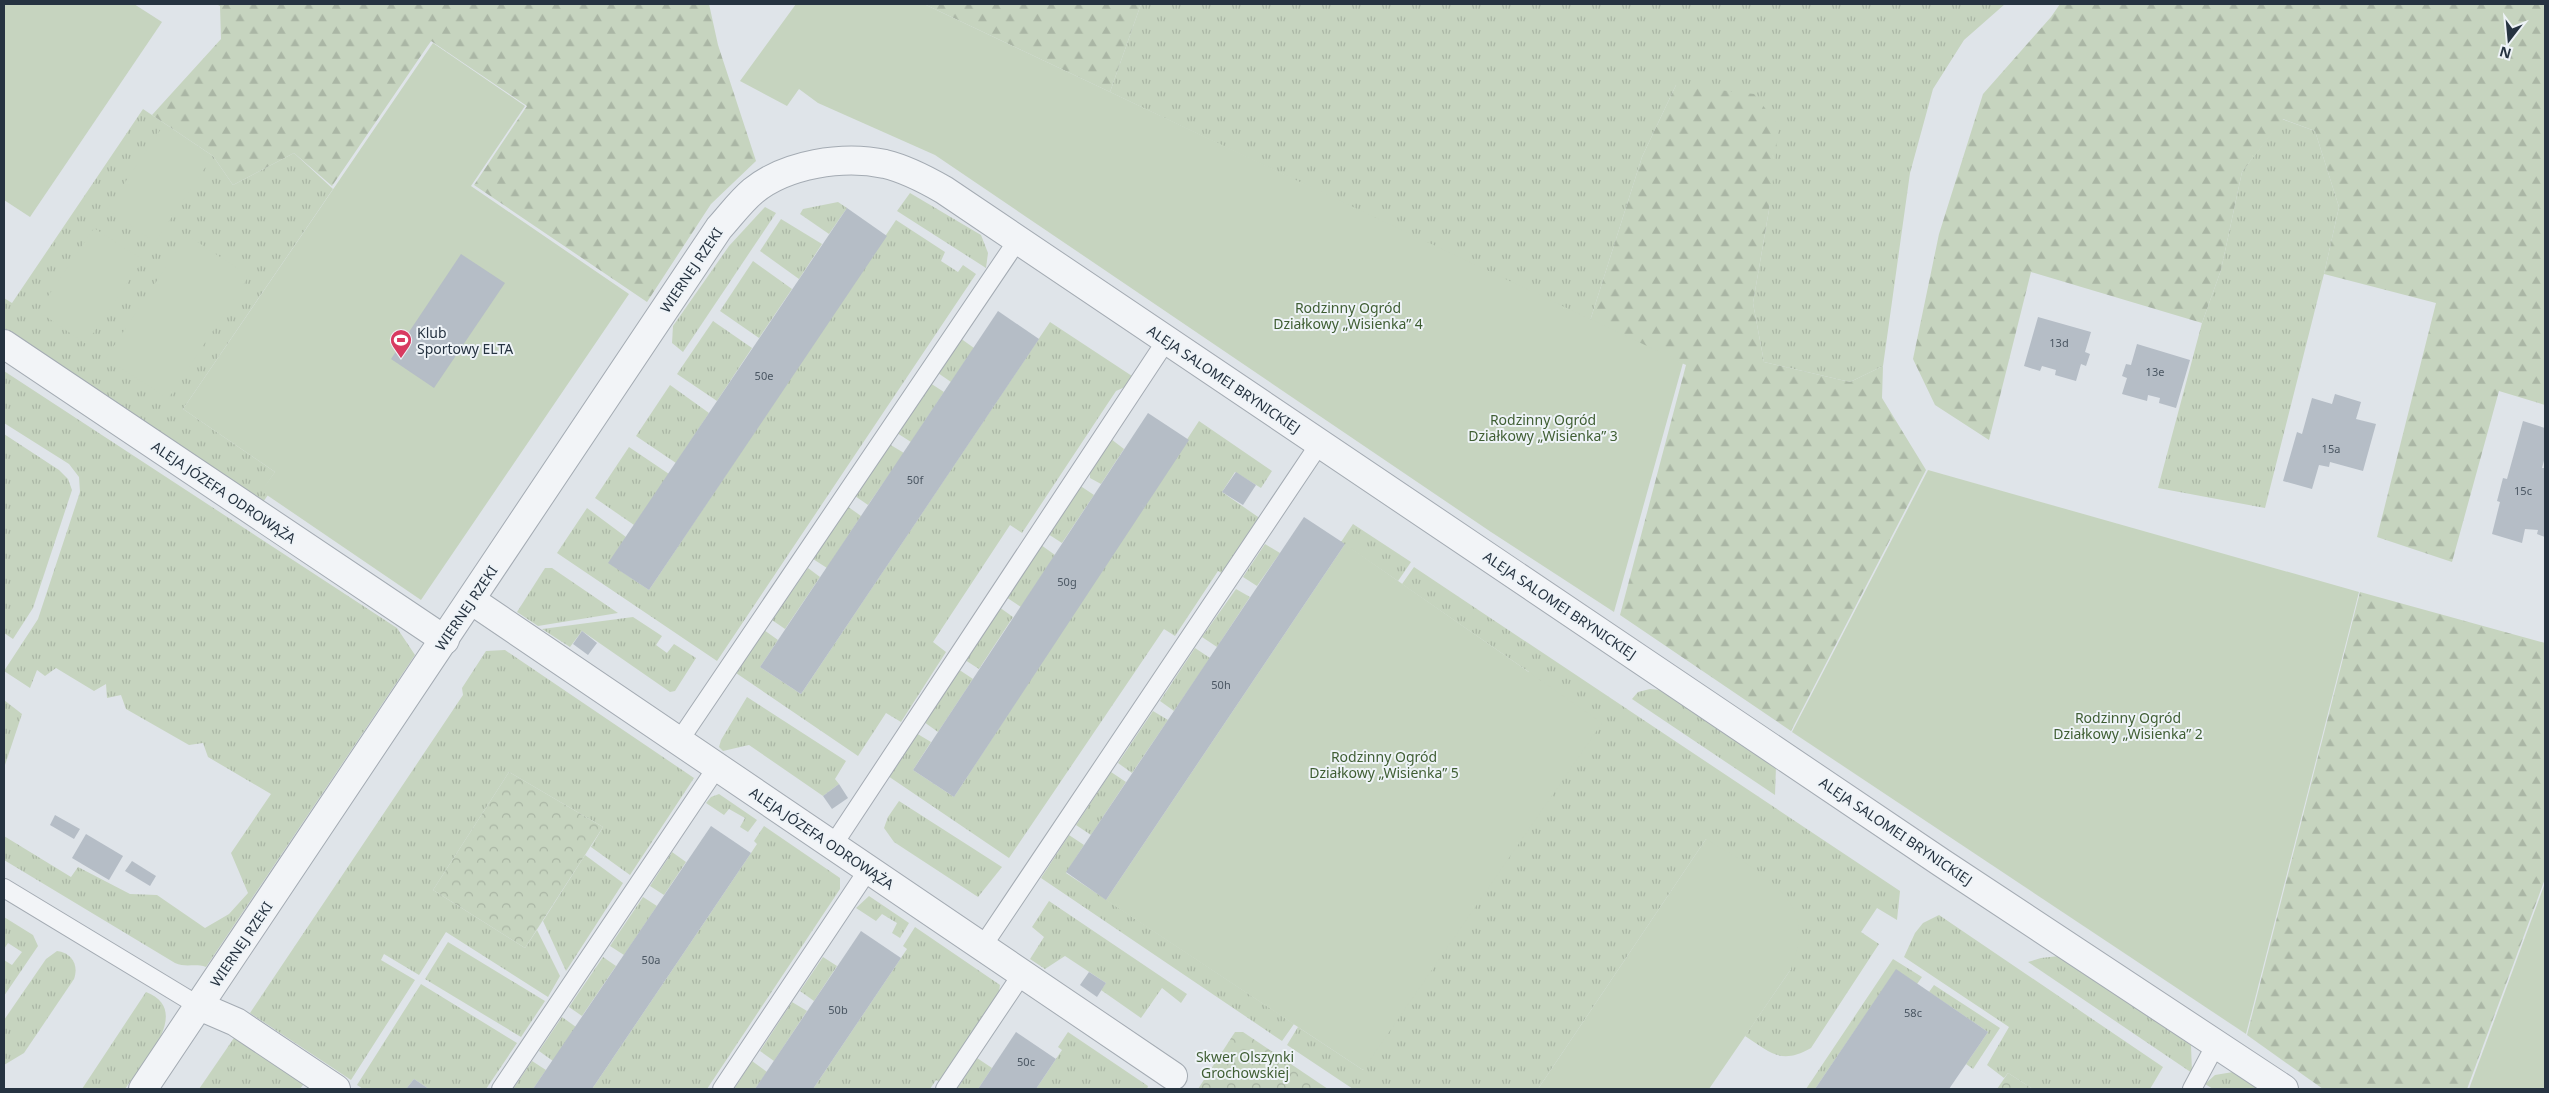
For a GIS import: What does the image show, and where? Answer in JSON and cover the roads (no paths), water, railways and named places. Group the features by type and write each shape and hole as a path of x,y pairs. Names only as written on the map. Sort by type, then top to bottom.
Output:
{"street":[{"name":"ALEJA SALOMEI BRYNICKIEJ","path":"821,164 873,162 903,169 944,190 1166,341 2284,1089"},
{"name":"WIERNEJ RZEKI","path":"143,1089 472,600 719,228 753,191 763,184 791,171 821,164"},
{"name":"ALEJA JÓZEFA ODROWĄŻA","path":"4,344 445,640"},
{"name":"ALEJA JÓZEFA ODROWĄŻA","path":"472,600 1022,974 1168,1082"},
{"path":"199,1006 236,1022 336,1089"}],"lane":[{"path":"679,741 1017,241"},
{"path":"832,845 1166,341"},
{"path":"982,947 1320,444"},
{"path":"501,1089 717,767"},
{"path":"722,1089 868,870"},
{"path":"4,888 199,1006"},
{"path":"945,1089 1022,974"},
{"path":"2192,1089 2216,1044"}],"place":[{"name":"Klub Sportowy ELTA","path":"401,359"}],"park label":[{"name":"Rodzinny Ogród Działkowy „Wisienka” 4","path":"1348,316"},
{"name":"Rodzinny Ogród Działkowy „Wisienka” 3","path":"1543,428"},
{"name":"Rodzinny Ogród Działkowy „Wisienka” 2","path":"2128,726"},
{"name":"Rodzinny Ogród Działkowy „Wisienka” 5","path":"1384,764"},
{"name":"Skwer Olszynki Grochowskiej","path":"1245,1064"}]}
